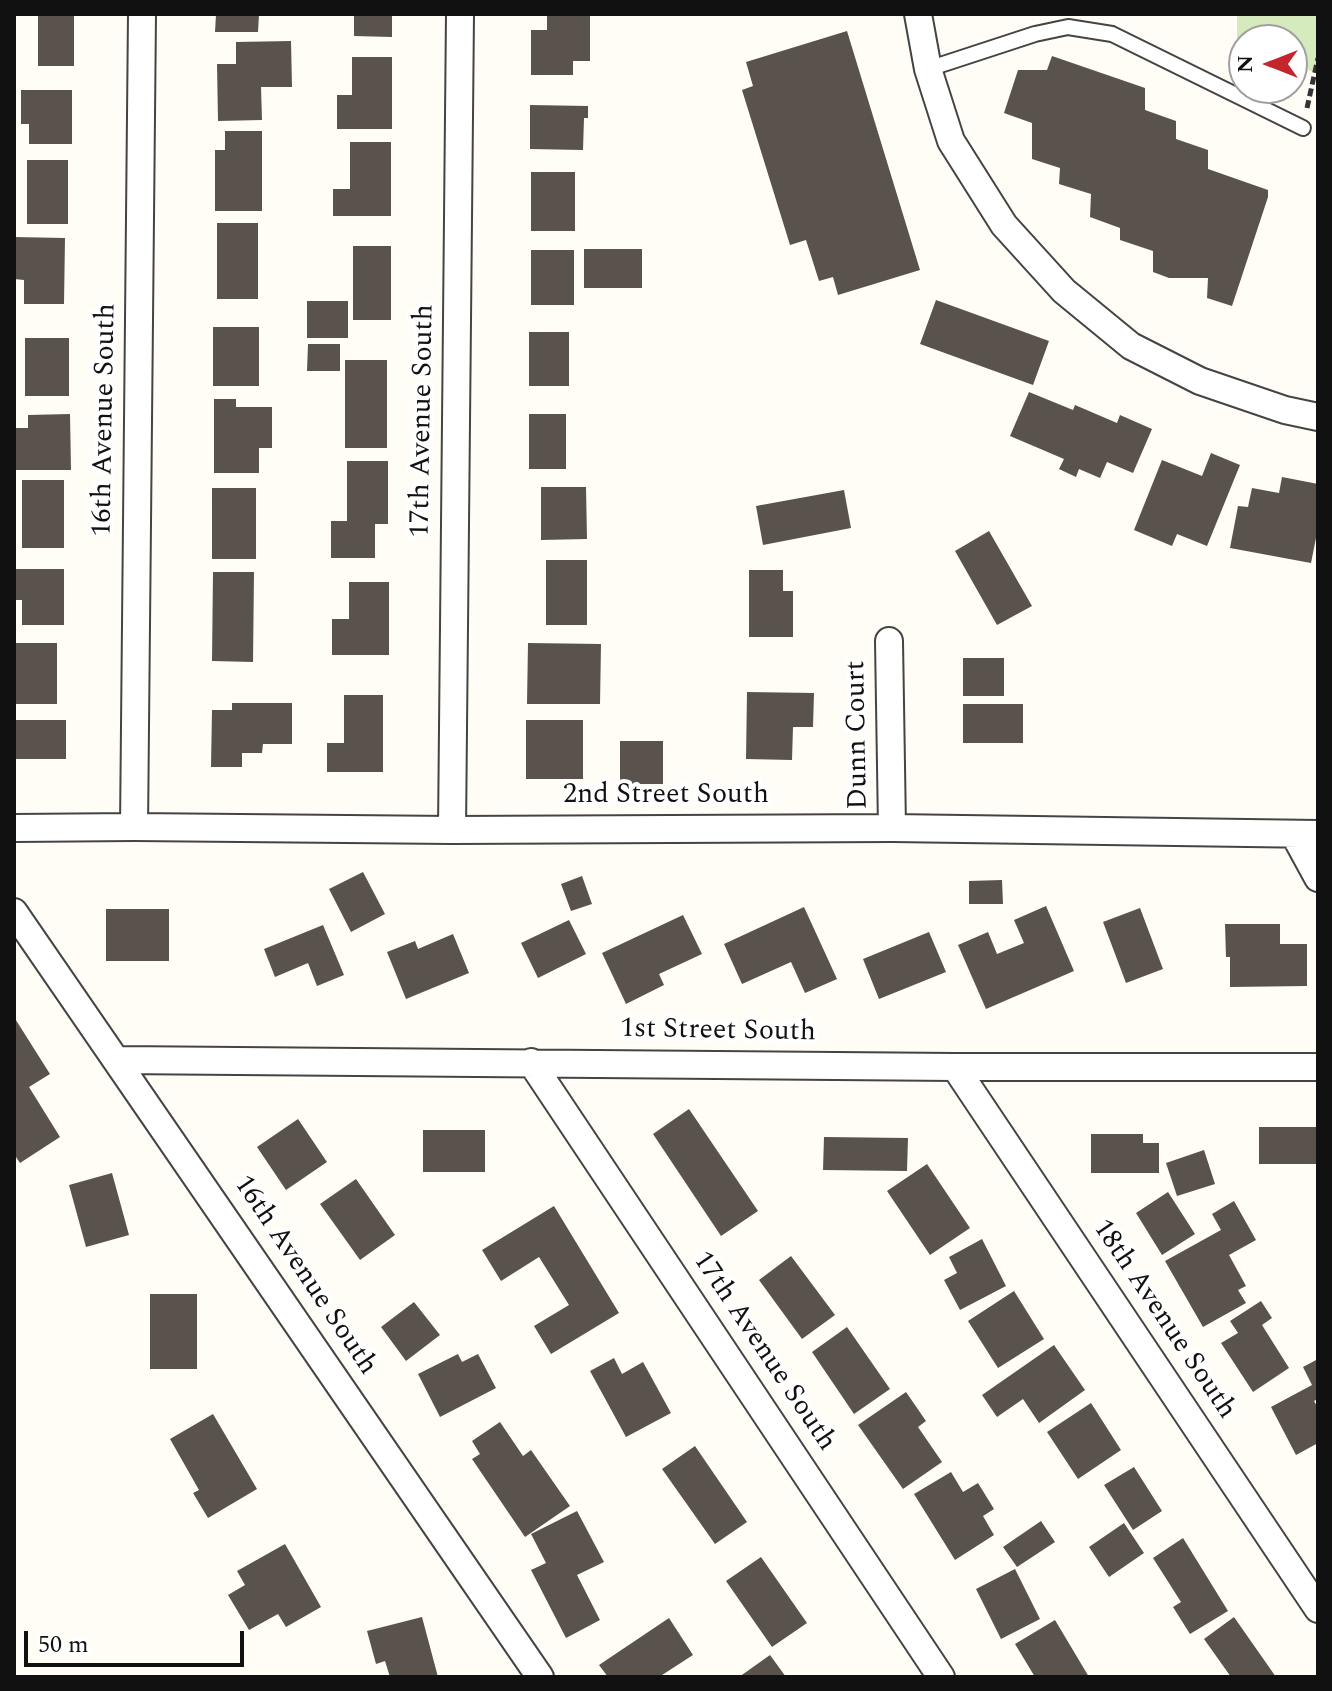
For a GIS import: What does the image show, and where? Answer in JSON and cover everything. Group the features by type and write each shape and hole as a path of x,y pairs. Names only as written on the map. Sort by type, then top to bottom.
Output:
{"street":[{"name":"16th Avenue South","path":"134,827 142,14"},
{"name":"17th Avenue South","path":"452,830 460,14"},
{"path":"918,14 928,69 951,141 1004,225 1064,291 1131,346 1200,381 1285,410 1318,417"},
{"name":"Dunn Court","path":"889,641 892,828"},
{"name":"2nd Street South","path":"14,828 892,828 1306,834"},
{"path":"1306,834 1318,878"},
{"name":"16th Avenue South","path":"14,912 540,1677"},
{"name":"1st Street South","path":"118,1060 1318,1067"},
{"name":"17th Avenue South","path":"531,1062 941,1677"},
{"name":"18th Avenue South","path":"955,1067 1318,1609"}],"lane":[{"path":"928,69 1035,34 1068,27 1112,34 1303,128"}],"path":[{"path":"1303,128 1318,58"}],"green space":[{"path":"1237,14 1318,14 1318,74 1308,70 1308,24 1237,24"}],"building":[{"path":"38,14 74,14 74,66 38,66"},
{"path":"216,14 259,14 258,32 215,32"},
{"path":"354,14 392,14 392,37 354,36"},
{"path":"547,14 590,14 590,61 573,61 573,75 531,75 531,30 547,30"},
{"path":"847,31 920,270 838,295 833,277 819,281 806,240 790,245 742,90 753,86 746,62"},
{"path":"291,41 292,87 261,87 262,120 218,121 217,64 236,64 236,42"},
{"path":"1052,56 1145,88 1145,110 1176,121 1176,139 1208,150 1208,169 1268,190 1232,306 1207,298 1208,278 1169,278 1153,272 1153,251 1120,240 1120,228 1090,217 1091,194 1059,184 1060,168 1032,159 1032,123 1004,113 1018,70 1047,70"},
{"path":"352,57 392,57 392,129 337,129 337,95 352,95"},
{"path":"21,90 72,90 72,144 29,144 29,124 21,124"},
{"path":"530,105 588,106 588,118 584,118 583,150 530,149"},
{"path":"225,131 262,131 262,211 215,211 215,150 225,150"},
{"path":"350,142 391,142 391,216 333,216 333,189 350,189"},
{"path":"27,160 68,160 68,224 27,224"},
{"path":"531,172 575,172 575,231 531,231"},
{"path":"217,223 258,223 258,299 217,299"},
{"path":"14,237 65,238 64,304 24,304 24,280 14,279"},
{"path":"353,246 391,246 391,320 353,320"},
{"path":"584,249 642,249 642,288 584,288"},
{"path":"531,250 574,250 574,305 531,305"},
{"path":"936,300 1049,341 1033,385 920,344"},
{"path":"307,301 348,301 348,338 307,338"},
{"path":"213,327 259,327 259,386 213,386"},
{"path":"529,332 569,332 569,386 529,386"},
{"path":"25,338 69,338 69,396 25,396"},
{"path":"308,344 340,344 340,371 307,371"},
{"path":"345,360 387,360 387,448 345,448"},
{"path":"1029,392 1073,410 1075,405 1117,423 1120,415 1152,429 1133,473 1107,462 1100,478 1079,469 1076,477 1059,469 1064,459 1010,436"},
{"path":"214,399 236,399 236,407 272,407 272,448 259,448 259,473 214,473"},
{"path":"70,414 71,470 14,470 14,428 28,428 28,415"},
{"path":"529,414 566,414 566,469 529,469"},
{"path":"1211,453 1240,465 1207,546 1177,534 1172,546 1134,530 1162,460 1202,476"},
{"path":"347,461 388,461 388,524 375,524 375,558 331,558 331,521 347,521"},
{"path":"1282,477 1318,484 1318,528 1311,563 1230,548 1238,506 1248,507 1252,488 1279,493"},
{"path":"22,480 64,480 64,548 22,548"},
{"path":"541,487 586,487 587,539 541,540"},
{"path":"212,488 256,488 256,559 212,559"},
{"path":"844,490 851,528 763,545 756,506"},
{"path":"989,531 1032,606 997,625 955,551"},
{"path":"546,560 587,560 587,625 546,625"},
{"path":"14,569 64,569 64,625 22,625 22,600 14,600"},
{"path":"749,570 783,570 783,591 793,591 793,637 749,637"},
{"path":"213,572 254,572 253,662 212,661"},
{"path":"349,582 389,582 389,655 332,655 332,619 349,619"},
{"path":"14,643 57,643 57,704 14,704"},
{"path":"528,643 601,644 600,704 527,704"},
{"path":"963,658 1004,658 1004,696 963,696"},
{"path":"747,692 814,693 813,727 793,727 792,760 746,759"},
{"path":"344,695 383,695 383,772 327,772 327,743 344,743"},
{"path":"232,703 292,703 292,744 263,744 262,753 242,753 242,767 211,767 212,710 232,710"},
{"path":"963,704 1023,704 1023,743 963,743"},
{"path":"14,720 66,720 66,759 14,759"},
{"path":"526,720 583,720 583,779 526,779"},
{"path":"620,741 663,741 663,784 620,784"},
{"path":"363,872 385,914 351,932 329,889"},
{"path":"582,876 592,904 571,911 561,884"},
{"path":"1002,880 1003,904 969,904 969,881"},
{"path":"1046,906 1074,971 986,1009 958,945 988,932 997,954 1024,943 1014,920"},
{"path":"804,907 837,979 805,993 791,962 742,984 724,944"},
{"path":"1140,908 1163,969 1126,983 1103,922"},
{"path":"106,909 169,909 169,961 106,961"},
{"path":"683,915 702,954 659,974 664,985 626,1004 602,953"},
{"path":"569,920 586,954 538,978 521,943"},
{"path":"1225,924 1280,924 1280,944 1307,944 1307,986 1230,987"},
{"path":"323,925 344,975 317,986 308,963 275,977 264,949"},
{"path":"929,932 946,972 879,999 863,959"},
{"path":"453,934 469,973 406,999 387,952 415,941 418,949"},
{"path":"14,1017 50,1074 29,1087 60,1137 20,1163 14,1154"},
{"path":"689,1109 758,1211 721,1236 653,1134"},
{"path":"298,1119 327,1162 286,1190 257,1147"},
{"path":"1259,1127 1318,1127 1318,1164 1259,1164"},
{"path":"423,1130 485,1130 485,1172 423,1172"},
{"path":"1091,1134 1143,1134 1143,1143 1159,1143 1159,1173 1091,1173"},
{"path":"824,1137 908,1138 907,1171 823,1170"},
{"path":"1204,1150 1215,1184 1177,1196 1166,1163"},
{"path":"927,1164 970,1228 930,1255 887,1191"},
{"path":"112,1173 129,1235 86,1247 69,1185"},
{"path":"356,1179 395,1235 360,1260 320,1204"},
{"path":"1168,1192 1195,1234 1162,1255 1136,1213"},
{"path":"1234,1201 1256,1240 1229,1255 1246,1286 1238,1290 1246,1303 1203,1327 1165,1261 1221,1230 1212,1214"},
{"path":"554,1206 619,1313 551,1354 534,1326 569,1305 539,1257 501,1281 482,1250"},
{"path":"982,1239 1006,1286 960,1310 944,1280 957,1273 949,1257"},
{"path":"791,1256 835,1315 802,1339 759,1280"},
{"path":"1014,1291 1044,1339 998,1368 968,1321"},
{"path":"150,1294 197,1294 197,1369 150,1369"},
{"path":"1261,1301 1272,1318 1262,1325 1289,1368 1253,1392 1221,1343 1238,1333 1230,1321"},
{"path":"414,1302 440,1335 406,1361 381,1327"},
{"path":"847,1327 890,1389 854,1414 812,1352"},
{"path":"1054,1345 1085,1390 1039,1423 1023,1399 997,1417 982,1395"},
{"path":"458,1354 462,1362 478,1354 496,1388 440,1417 418,1374"},
{"path":"614,1358 622,1374 643,1362 671,1413 626,1437 590,1371"},
{"path":"1318,1359 1318,1399 1314,1401 1318,1408 1318,1443 1296,1455 1271,1407 1312,1385 1303,1367"},
{"path":"906,1392 926,1421 918,1427 942,1462 903,1489 858,1425"},
{"path":"1091,1403 1121,1450 1078,1479 1047,1432"},
{"path":"213,1414 257,1489 208,1518 193,1493 199,1490 170,1439"},
{"path":"500,1422 523,1456 531,1450 570,1506 525,1537 472,1459 480,1454 472,1441"},
{"path":"695,1446 747,1522 715,1544 662,1469"},
{"path":"1134,1467 1162,1511 1133,1530 1104,1485"},
{"path":"951,1472 963,1492 978,1483 994,1509 983,1516 994,1535 955,1560 914,1494"},
{"path":"577,1511 604,1562 577,1575 600,1620 566,1638 531,1570 546,1563 531,1534"},
{"path":"1041,1521 1055,1542 1017,1567 1003,1547"},
{"path":"1124,1523 1144,1553 1109,1577 1089,1547"},
{"path":"1183,1538 1228,1611 1190,1634 1173,1607 1181,1602 1153,1558"},
{"path":"285,1544 321,1607 286,1627 278,1614 249,1630 228,1595 245,1585 237,1571"},
{"path":"761,1557 807,1623 772,1647 726,1581"},
{"path":"1015,1569 1040,1619 1001,1639 976,1589"},
{"path":"422,1617 438,1677 390,1677 385,1661 376,1664 367,1631"},
{"path":"1234,1617 1276,1677 1231,1677 1204,1639"},
{"path":"669,1618 693,1655 659,1677 608,1677 599,1665"},
{"path":"1055,1620 1089,1677 1035,1677 1015,1644"},
{"path":"770,1655 786,1677 739,1677"}]}
